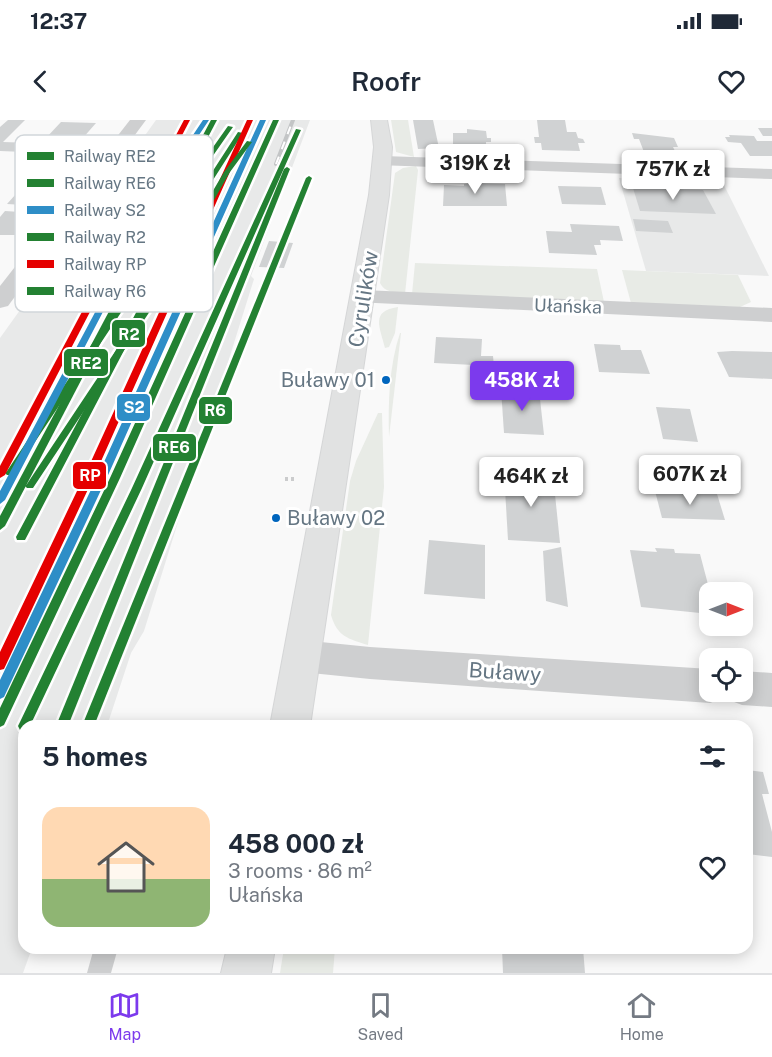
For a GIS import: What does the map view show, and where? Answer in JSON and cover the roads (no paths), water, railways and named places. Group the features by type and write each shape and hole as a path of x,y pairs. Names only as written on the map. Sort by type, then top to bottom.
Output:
{"main road":[{"name":"Cyrulików","path":"291,720 380,195 382,161 379,120"},
{"path":"246,973 250,954"}],"street":[{"path":"127,135 138,120"},
{"path":"382,161 772,174"},
{"path":"0,301 15,281"},
{"name":"Ułańska","path":"363,297 772,315"},
{"name":"Buławy","path":"301,656 370,663 699,685"},
{"path":"753,689 772,690"}],"lane":[{"path":"99,973 104,954"}],"railway":[{"path":"276,164 293,120"}],"rail line":[{"name":"RP","path":"179,135 187,120"},
{"name":"S2","path":"196,135 206,120"},
{"name":"RE2","path":"206,135 214,120"},
{"name":"RP","path":"213,202 250,120"},
{"name":"S2","path":"213,231 263,120"},
{"name":"RE2","path":"213,260 276,120"},
{"name":"RE6","path":"213,151 230,127"},
{"name":"R2","path":"27,720 137,488 298,130"},
{"name":"R2","path":"213,175 240,133"},
{"name":"R6","path":"213,196 249,142"},
{"name":"RE6","path":"64,720 287,169"},
{"name":"R6","path":"90,720 309,178"},
{"name":"RP","path":"0,475 86,312"},
{"name":"S2","path":"0,500 99,312"},
{"name":"RE2","path":"0,526 113,312"},
{"name":"RE6","path":"10,473 117,312"},
{"name":"R2","path":"21,537 140,312"},
{"name":"R6","path":"30,486 145,312"},
{"name":"RP","path":"0,665 163,312"},
{"name":"S2","path":"0,693 104,473 177,312"},
{"name":"RE2","path":"0,721 115,478 190,312"}],"place":[{"name":"Buławy 01","path":"386,380"},
{"name":"Buławy 02","path":"276,518"}]}
